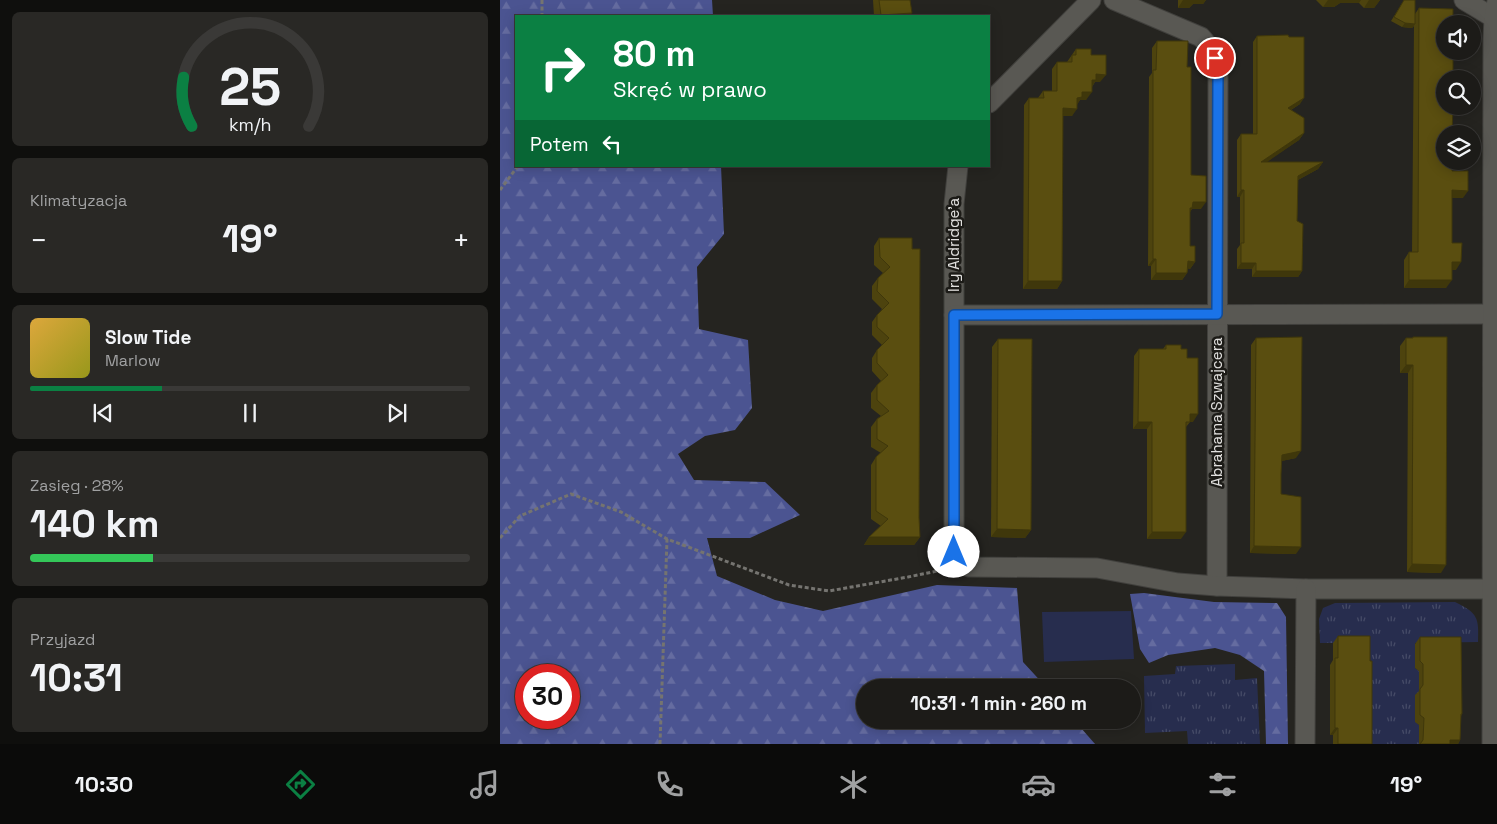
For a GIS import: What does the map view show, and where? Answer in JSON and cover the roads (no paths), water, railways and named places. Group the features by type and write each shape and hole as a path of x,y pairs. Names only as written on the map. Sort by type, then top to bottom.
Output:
{"street":[{"path":"990,103 1091,0"},
{"name":"Abrahama Szwajcera","path":"1114,0 1201,37 1210,46 1218,73 1216,586"},
{"path":"1464,0 1495,10 1492,744"},
{"name":"Iry Aldridge’a","path":"958,167 954,204 954,552 960,562 969,567 1097,568 1178,583 1216,586"},
{"path":"954,315 1495,314"},
{"path":"1216,586 1306,589 1494,589"},
{"path":"1305,744 1306,589"}]}
